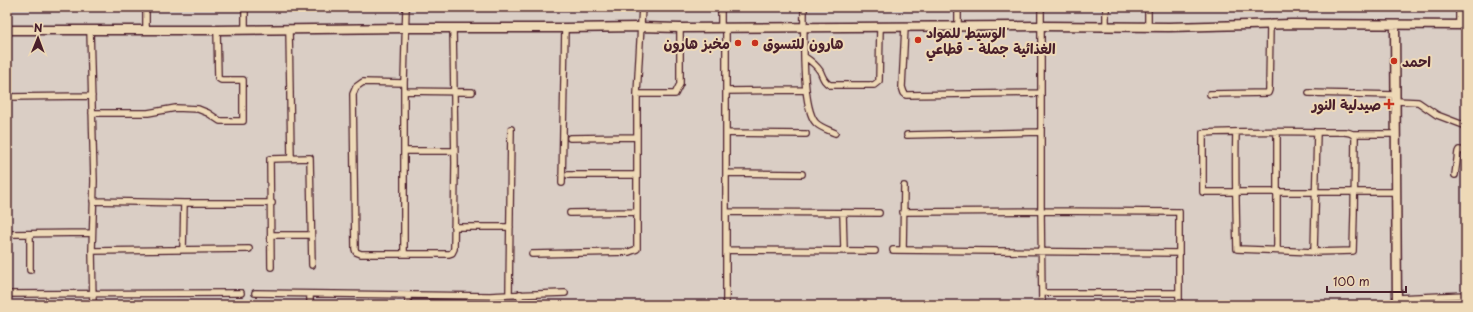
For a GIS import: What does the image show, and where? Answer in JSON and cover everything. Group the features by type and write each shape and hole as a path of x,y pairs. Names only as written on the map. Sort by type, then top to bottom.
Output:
{"street":[{"path":"146,7 146,29"},
{"path":"245,7 245,29"},
{"path":"404,253 404,83 406,7"},
{"path":"532,254 629,252 637,249 637,94 642,7"},
{"path":"720,7 723,28 726,91 726,305"},
{"path":"804,7 804,57 808,105 815,123 835,133"},
{"path":"958,7 958,26"},
{"path":"1041,7 1042,305"},
{"path":"1106,7 1106,27"},
{"path":"1148,7 1148,27"},
{"path":"7,30 1462,25 1459,7"},
{"path":"1210,94 1268,93 1270,25"},
{"path":"1396,25 1397,301 1466,295"},
{"path":"804,57 812,61 823,79 830,85 874,85 879,81 880,27"},
{"path":"905,27 902,87 906,95 1041,93"},
{"path":"404,83 363,82 356,87 353,94 355,249 356,252 361,254 449,254 452,253 454,249 453,28"},
{"path":"562,184 565,28"},
{"path":"637,94 675,94 678,90 680,84 680,28"},
{"path":"289,29 291,158"},
{"path":"90,30 92,96 93,305"},
{"path":"92,113 148,113 176,108 198,109 208,113 220,121 243,121 244,80 221,80 218,78 217,30"},
{"path":"726,91 806,90"},
{"path":"404,91 472,92"},
{"path":"1309,93 1396,98 1418,102 1437,115 1466,126"},
{"path":"7,97 92,96"},
{"path":"509,295 511,129"},
{"path":"908,135 1041,132"},
{"path":"1236,132 1237,249 1314,252 1353,251 1355,138 1353,134"},
{"path":"1277,132 1277,250"},
{"path":"1314,252 1317,132"},
{"path":"1396,134 1353,134 1345,132 1203,133 1202,192 1396,192"},
{"path":"726,133 806,134"},
{"path":"570,138 637,137"},
{"path":"1455,174 1458,152 1459,150 1466,151"},
{"path":"404,151 454,151"},
{"path":"271,267 272,203 270,159 310,158 312,265"},
{"path":"726,173 802,174"},
{"path":"568,175 637,175"},
{"path":"903,250 904,186"},
{"path":"93,201 272,203"},
{"path":"183,250 184,203"},
{"path":"570,213 637,212"},
{"path":"726,212 879,213"},
{"path":"903,212 1179,212 1179,305"},
{"path":"843,213 844,250"},
{"path":"454,227 510,227"},
{"path":"7,234 92,233"},
{"path":"30,234 30,270"},
{"path":"272,235 311,235"},
{"path":"92,251 249,249"},
{"path":"726,250 875,251"},
{"path":"893,250 1178,253"},
{"path":"7,294 241,293"},
{"path":"255,294 490,296 565,293"},
{"path":"1042,293 1179,294"},
{"path":"520,294 520,305"},
{"path":"310,295 310,305"},
{"path":"408,295 408,305"}],"place":[{"name":"الوسيط للمواد الغذائية جملة - قطاعي","path":"918,40"},
{"name":"مخبز هارون","path":"738,43"},
{"name":"هارون للتسوق","path":"755,43"},
{"name":"احمد","path":"1394,61"},
{"name":"صيدلية النور","path":"1389,104"}]}
